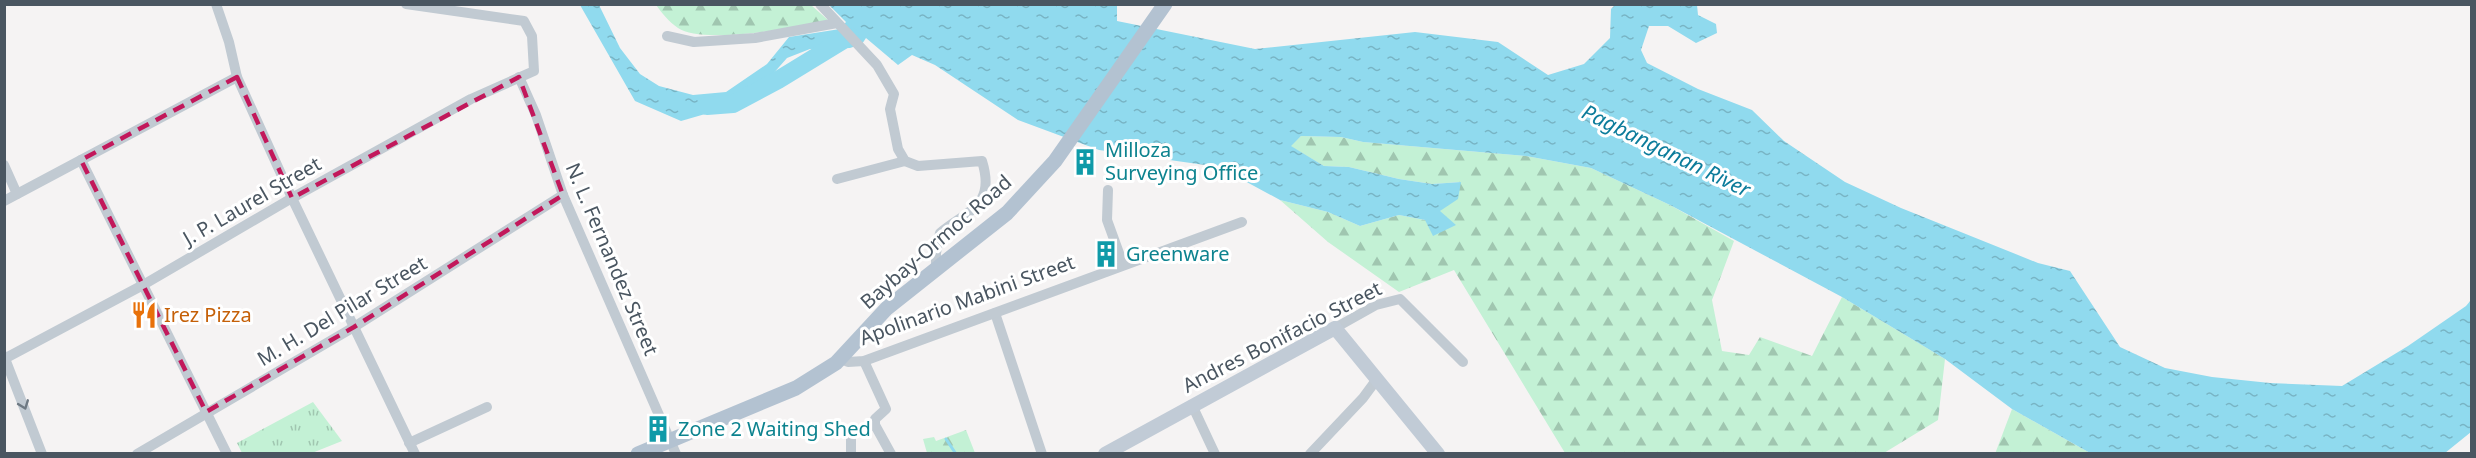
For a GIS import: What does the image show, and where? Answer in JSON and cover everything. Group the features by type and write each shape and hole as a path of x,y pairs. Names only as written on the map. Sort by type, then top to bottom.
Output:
{"main road":[{"name":"Baybay-Ormoc Road","path":"839,361 887,308 1007,213 1055,161 1165,4"},
{"path":"638,453 674,447 796,388 839,361"}],"street":[{"path":"216,4 237,77 292,198 415,453"},
{"path":"406,4 524,21 532,36 535,64 534,71 519,77"},
{"path":"820,4 878,65 894,94 890,109 898,149 905,161"},
{"path":"667,36 694,42 755,38 839,24"},
{"path":"4,201 237,77"},
{"name":"N. L. Fernandez Street","path":"519,77 536,116 563,195 674,447"},
{"name":"J. P. Laurel Street","path":"5,358 144,285 292,198 471,99 519,77"},
{"path":"81,160 226,453"},
{"path":"837,179 905,161 918,166 982,161 987,176 984,192 976,209 940,233 936,267"},
{"path":"4,165 18,194"},
{"path":"1108,190 1107,220 1123,264"},
{"name":"M. H. Del Pilar Street","path":"137,453 354,327 563,195"},
{"name":"Apolinario Mabini Street","path":"839,361 864,361 1242,222"},
{"name":"Andres Bonifacio Street","path":"1105,453 1376,305 1400,298 1463,362"},
{"path":"995,313 1042,453"},
{"path":"1335,328 1438,453"},
{"path":"5,358 42,453"},
{"path":"864,361 886,409 875,419 875,425 891,453"},
{"path":"1310,453 1363,398 1377,379"},
{"path":"1192,405 1215,453"},
{"path":"410,443 487,407"},
{"path":"850,453 850,440 854,432 875,425"}],"highlighted area":[{"path":"237,77 292,198 519,77 563,195 354,327 206,412 81,160"}],"green space":[{"path":"656,5 811,5 829,21 751,33 708,35 690,33 678,28"},
{"path":"1301,136 1341,137 1363,142 1526,156 1591,168 1670,205 1734,241 1712,300 1722,351 1749,355 1760,337 1812,356 1842,297 1945,359 1938,420 1884,453 1565,453 1454,270 1399,292 1328,242 1280,200 1328,212 1360,226 1399,215 1425,220 1440,211 1461,182 1432,184 1349,167 1324,166 1290,146"},
{"path":"313,402 342,441 312,453 242,453 237,443"},
{"path":"2012,409 2090,453 1995,454"},
{"path":"966,430 975,453 927,453 923,439 934,437 936,441"}],"water":[{"name":"Pagbanganan River","path":"580,5 599,5 620,48 640,74 659,86 693,95 726,92 767,64 789,37 840,29 846,22 829,5 1117,5 1117,21 1255,49 1415,32 1498,42 1548,75 1584,64 1610,38 1611,9 1615,5 1697,5 1698,15 1716,24 1717,33 1696,43 1668,26 1649,26 1641,50 1647,63 1698,89 1752,110 1784,141 1845,182 1901,208 2038,263 2070,271 2120,347 2165,368 2212,377 2270,383 2342,386 2408,346 2466,306 2471,300 2471,432 2445,453 2090,453 2012,409 1945,359 1842,297 1670,205 1591,168 1526,156 1363,142 1341,137 1301,136 1291,146 1324,166 1349,167 1432,184 1461,182 1458,199 1440,211 1456,225 1433,236 1425,220 1399,215 1360,226 1328,212 1280,200 1219,167 1099,150 1018,120 935,65 912,55 898,65 866,38 862,44 850,48 810,49 787,58 764,84 726,108 681,121 635,101"}],"waterway":[{"path":"707,106 733,104 778,80 850,36"},
{"path":"946,439 956,454"}],"place":[{"name":"Milloza Surveying Office","path":"1085,162"},
{"name":"Greenware","path":"1106,254"},
{"name":"Irez Pizza","path":"144,315"},
{"name":"Zone 2 Waiting Shed","path":"658,429"}]}
